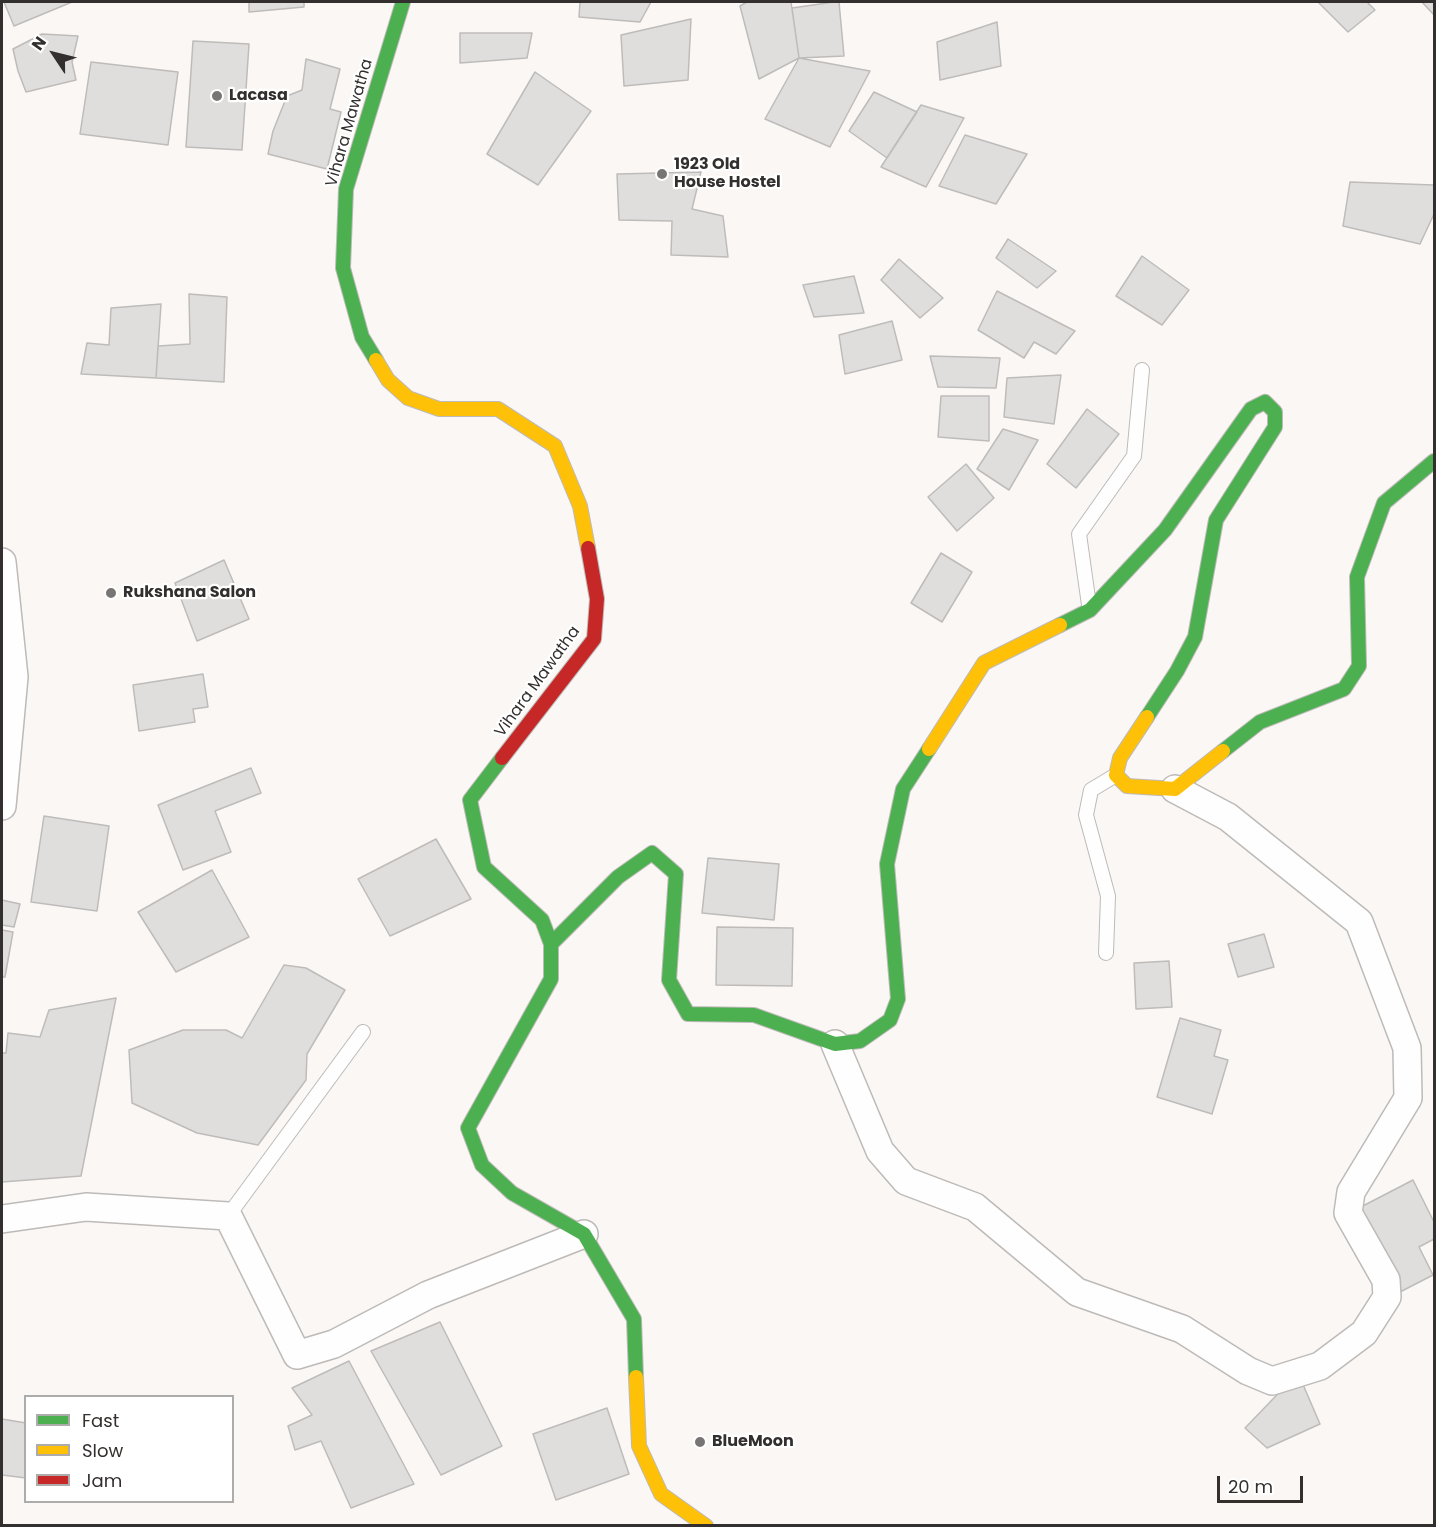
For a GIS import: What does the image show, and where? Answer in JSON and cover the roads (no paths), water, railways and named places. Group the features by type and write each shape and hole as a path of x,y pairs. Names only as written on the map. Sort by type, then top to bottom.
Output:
{"street":[{"name":"Vihara Mawatha","path":"403,2 346,189 343,268 362,337 388,380 408,398 439,409 498,409 555,446 580,506 597,599 594,639 470,800 484,867 542,920 551,944"},
{"path":"706,1526 661,1494 639,1446 634,1319 584,1234 512,1193 482,1165 468,1128 551,979 551,944 618,877 652,853 676,874 669,980 688,1014 754,1015 835,1044 860,1041 890,1020 898,999 887,864 903,789 984,663 1090,610 1165,530 1251,409 1265,402 1275,412 1275,428 1216,520 1195,637 1177,671 1120,758 1116,775 1127,786 1175,789 1228,817 1359,922 1407,1048 1408,1098 1351,1192 1348,1213 1386,1280 1387,1297 1364,1333 1320,1366 1272,1381 1248,1371 1182,1329 1077,1292 975,1207 906,1181 880,1151 835,1044"},
{"path":"1175,789 1260,722 1344,689 1359,666 1357,577 1384,503 1434,461"},
{"path":"2,562 14,677 2,806"},
{"path":"2,1219 86,1207 228,1216 297,1355 334,1344 428,1295 584,1234"}],"lane":[{"path":"1090,610 1079,534 1134,456 1142,370"},
{"path":"1106,953 1108,896 1086,815 1091,790 1116,775"},
{"path":"228,1216 363,1032"}],"place":[{"name":"Lacasa","path":"217,96"},
{"name":"1923 Old House Hostel","path":"662,174"},
{"name":"Rukshana Salon","path":"111,593"},
{"name":"BlueMoon","path":"700,1442"}]}
